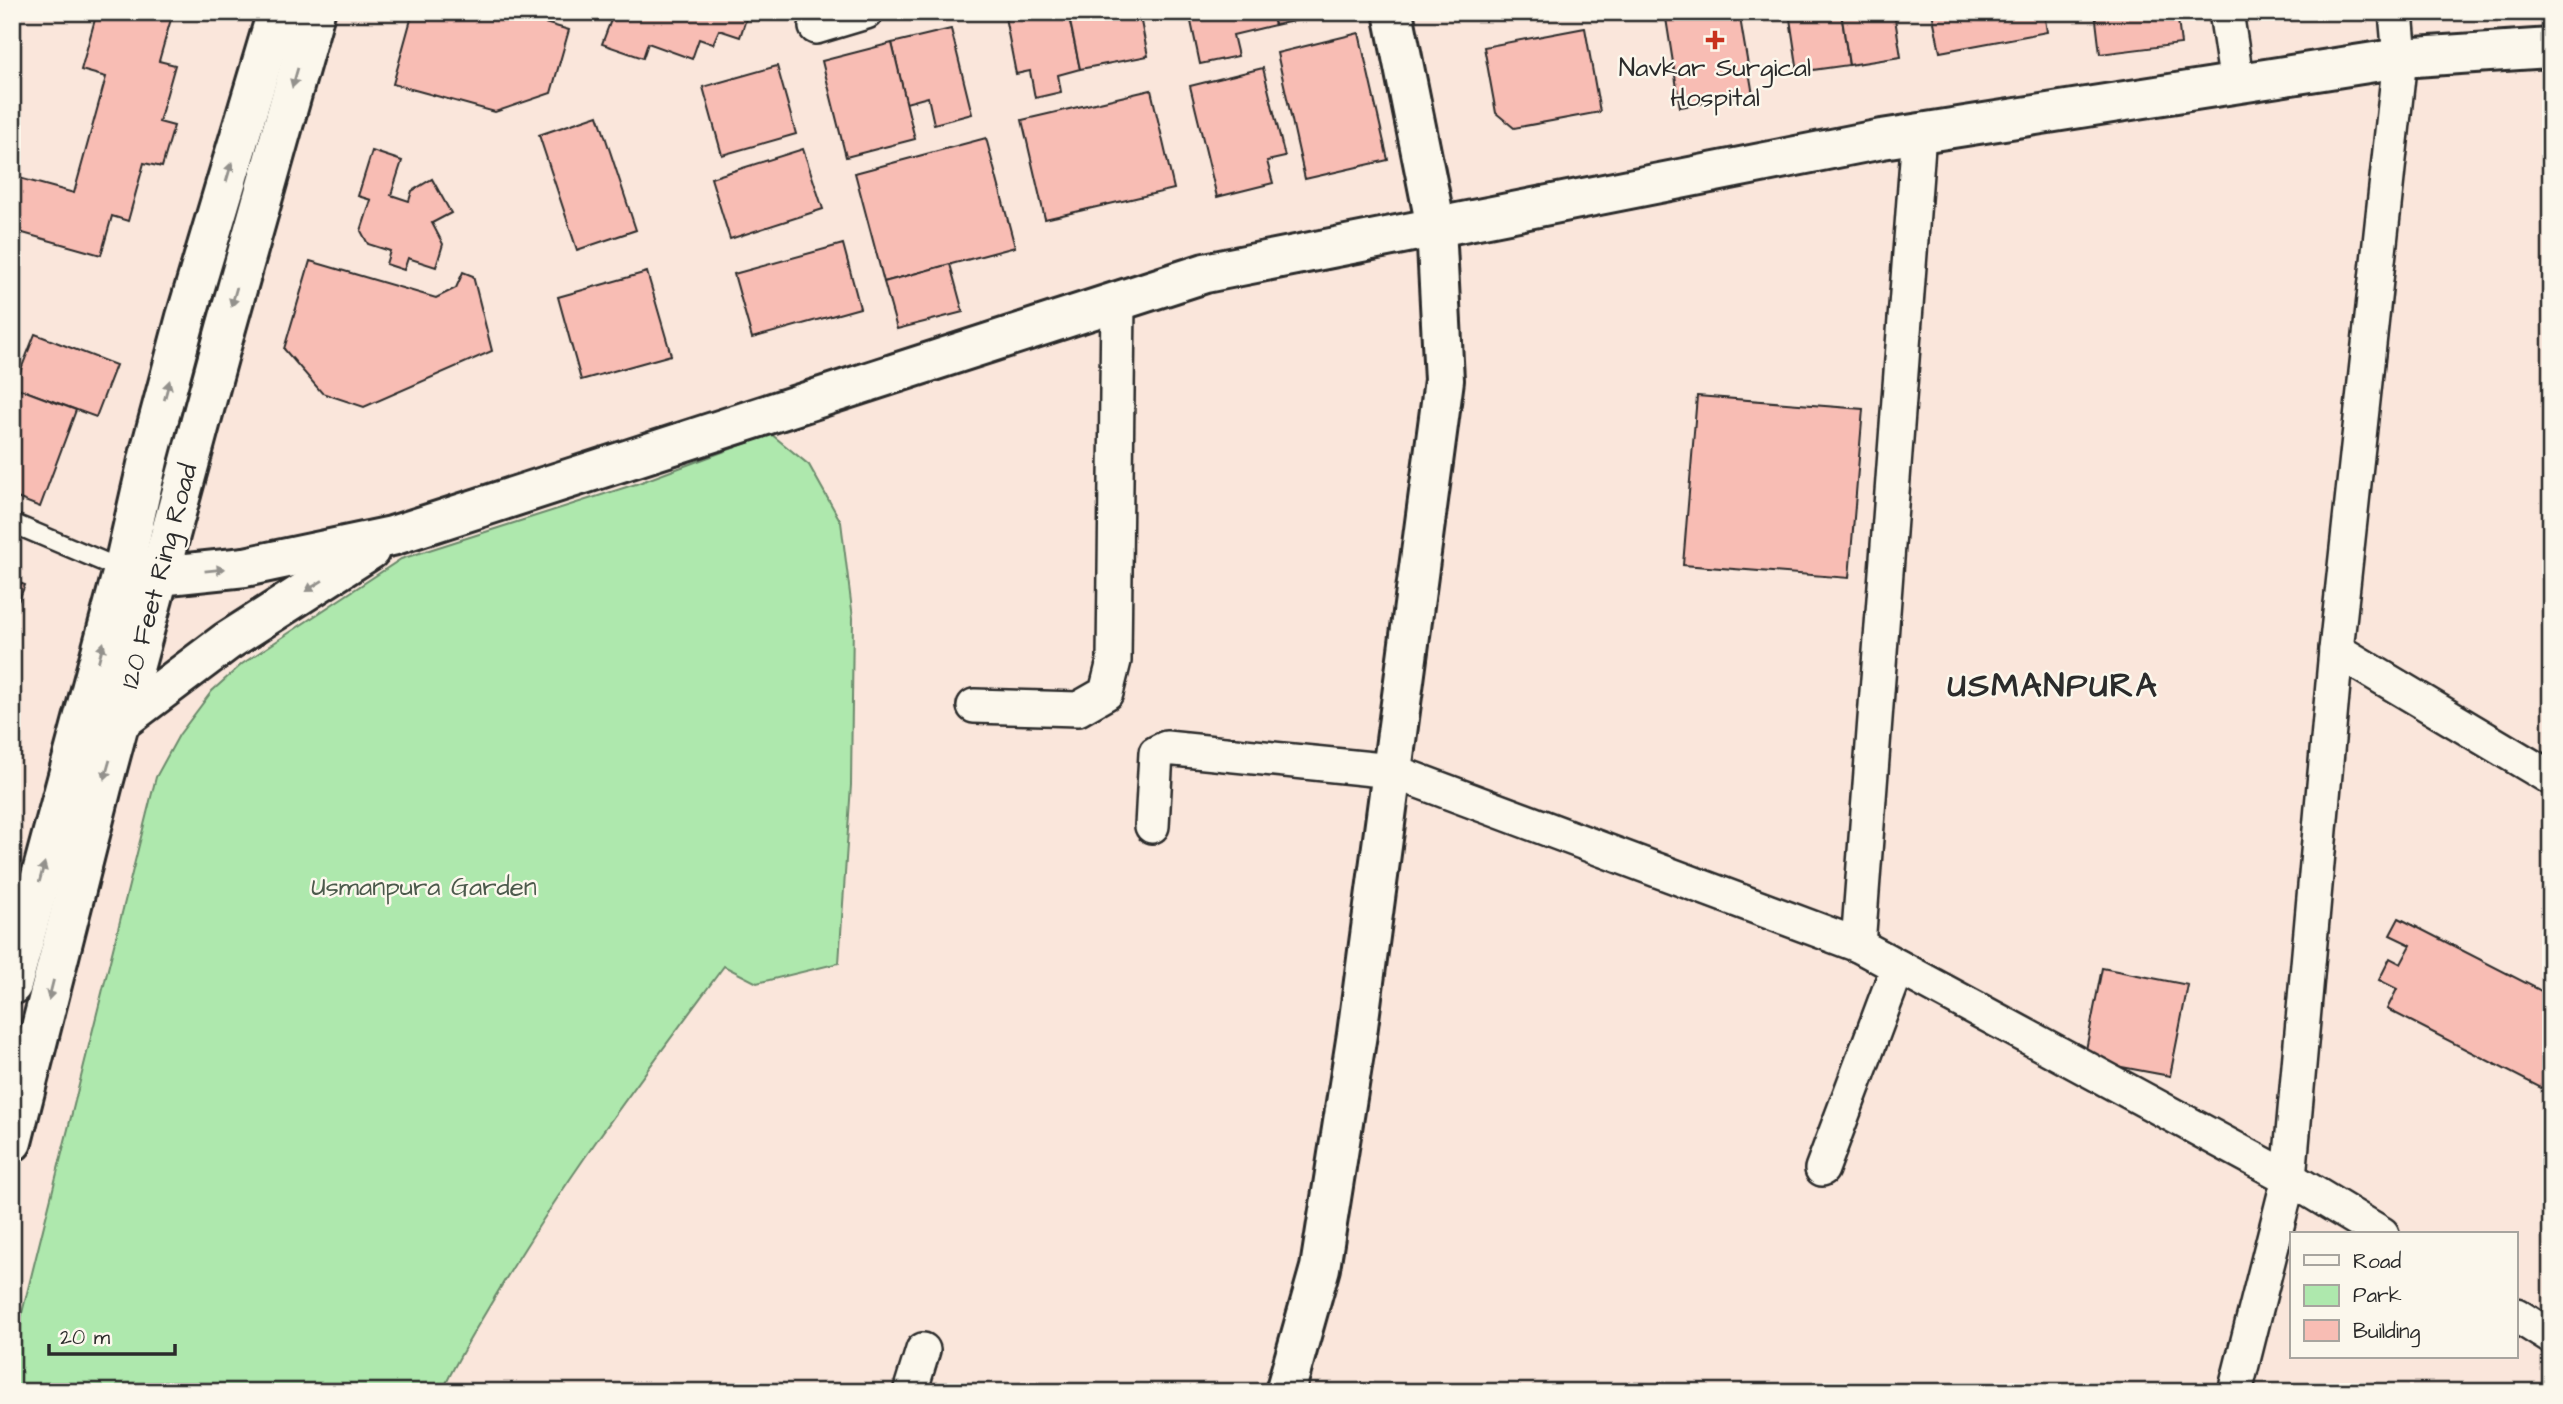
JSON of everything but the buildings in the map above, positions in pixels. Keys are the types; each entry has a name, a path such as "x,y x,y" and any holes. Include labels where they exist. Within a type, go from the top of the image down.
{"street":[{"name":"120 Feet Ring Road","path":"12,1142 121,721 141,573 149,456 186,317 277,12"},
{"name":"120 Feet Ring Road","path":"14,975 83,716 141,573 226,328 315,12"},
{"path":"816,27 866,12"},
{"path":"1284,1392 1320,1268 1357,1034 1444,380 1436,227 1393,12"},
{"path":"2226,12 2237,84"},
{"path":"2235,1392 2289,1178 2336,650 2400,58 2396,12"},
{"path":"141,573 245,567 392,536 1205,273 1919,133 2400,58 2551,48"},
{"path":"1858,945 1919,133"},
{"path":"974,706 1078,709 1106,693 1114,661 1118,301"},
{"path":"83,716 121,721 226,642 392,536"},
{"path":"2336,650 2551,778"},
{"path":"1152,826 1156,753 1166,748 1392,771 1858,945 2289,1178 2379,1232"},
{"path":"1822,1169 1898,967"},
{"path":"2518,1316 2551,1337"},
{"path":"910,1392 923,1350"}],"lane":[{"path":"12,523 141,573"}],"green space":[{"name":"Usmanpura Garden","path":"771,434 809,465 841,522 853,618 851,785 839,963 757,983 724,966 607,1125 552,1206 476,1328 442,1392 12,1392 12,1353 156,777 179,735 212,691 242,664 401,559 636,484"}],"place":[{"name":"Navkar Surgical Hospital","path":"1715,40"}],"district":[{"name":"USMANPURA","path":"2053,686"}]}
